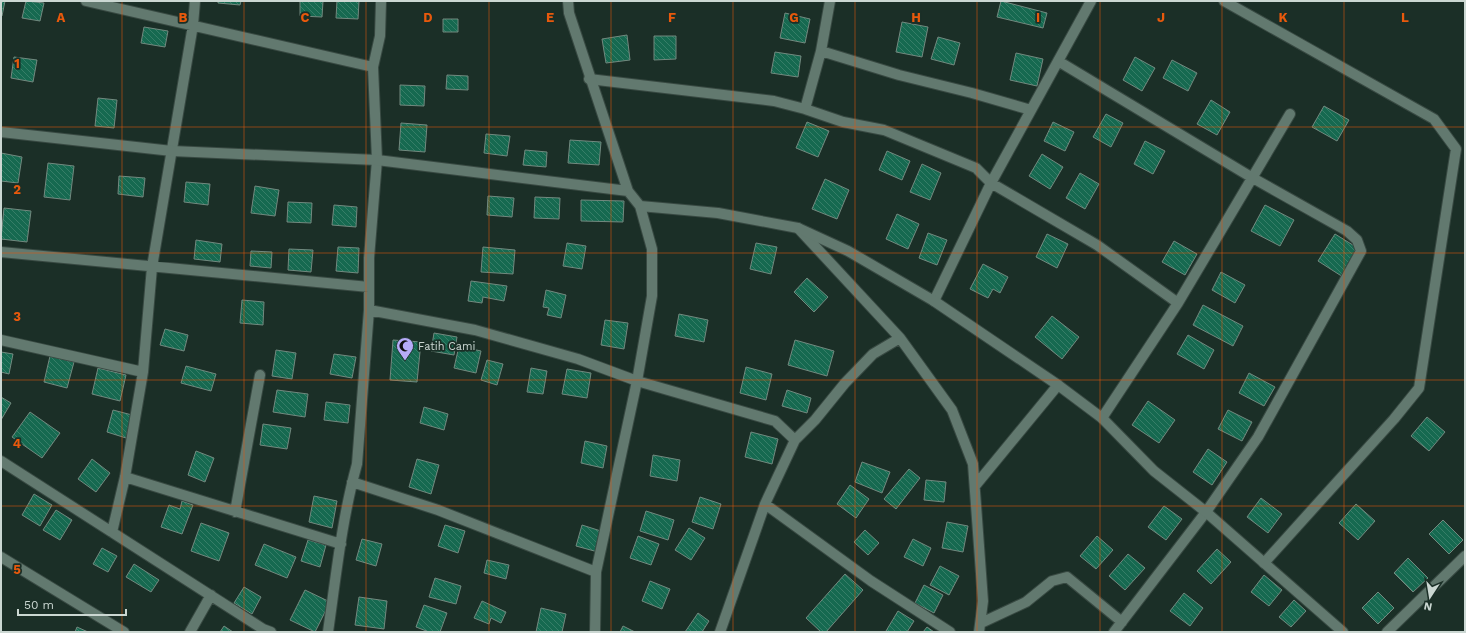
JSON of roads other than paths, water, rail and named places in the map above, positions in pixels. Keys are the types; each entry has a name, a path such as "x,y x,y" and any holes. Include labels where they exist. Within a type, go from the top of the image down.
{"street":[{"path":"86,1 373,67"},
{"path":"112,532 125,477 143,372 152,267 193,25 194,1"},
{"path":"328,632 341,544 352,482 357,464 369,310 369,287 377,160 373,67 380,36 381,1"},
{"path":"568,1 568,13 589,79 628,191 640,206 652,249 652,296 637,381 596,572 596,632"},
{"path":"805,109 821,51 830,1"},
{"path":"934,301 991,184 1090,1"},
{"path":"1224,1 1434,119 1456,149 1419,388 1394,419 1264,563"},
{"path":"821,51 899,75 972,93 1031,110"},
{"path":"1058,61 1251,177 1347,231 1357,240 1362,251 1258,437 1206,512 1114,632"},
{"path":"589,79 774,101 805,109 843,122 891,133 976,168 991,184 1097,245 1178,303"},
{"path":"1102,418 1178,303 1251,177 1290,114"},
{"path":"1,132 172,152 377,160 628,191"},
{"path":"640,206 718,213 798,228 848,251 934,301 1058,385 1102,418 1154,471 1206,512 1343,632"},
{"path":"798,228 900,338 952,410 972,464 975,486 983,600 980,628"},
{"path":"1,252 369,287"},
{"path":"369,310 475,330 578,359 637,381 775,421 796,440"},
{"path":"720,632 765,504 796,440 815,420 845,383 873,354 900,338"},
{"path":"1,340 143,372"},
{"path":"235,512 260,375"},
{"path":"975,486 1058,385"},
{"path":"1,461 263,629 271,632"},
{"path":"125,477 341,544"},
{"path":"352,482 438,510 596,572"},
{"path":"765,504 871,581 950,632"},
{"path":"1386,632 1465,556"},
{"path":"1,557 124,632"},
{"path":"980,628 1026,602 1052,581 1067,577 1122,622"},
{"path":"190,632 211,595"}],"place":[{"name":"Fatih Cami","path":"405,361"}]}
